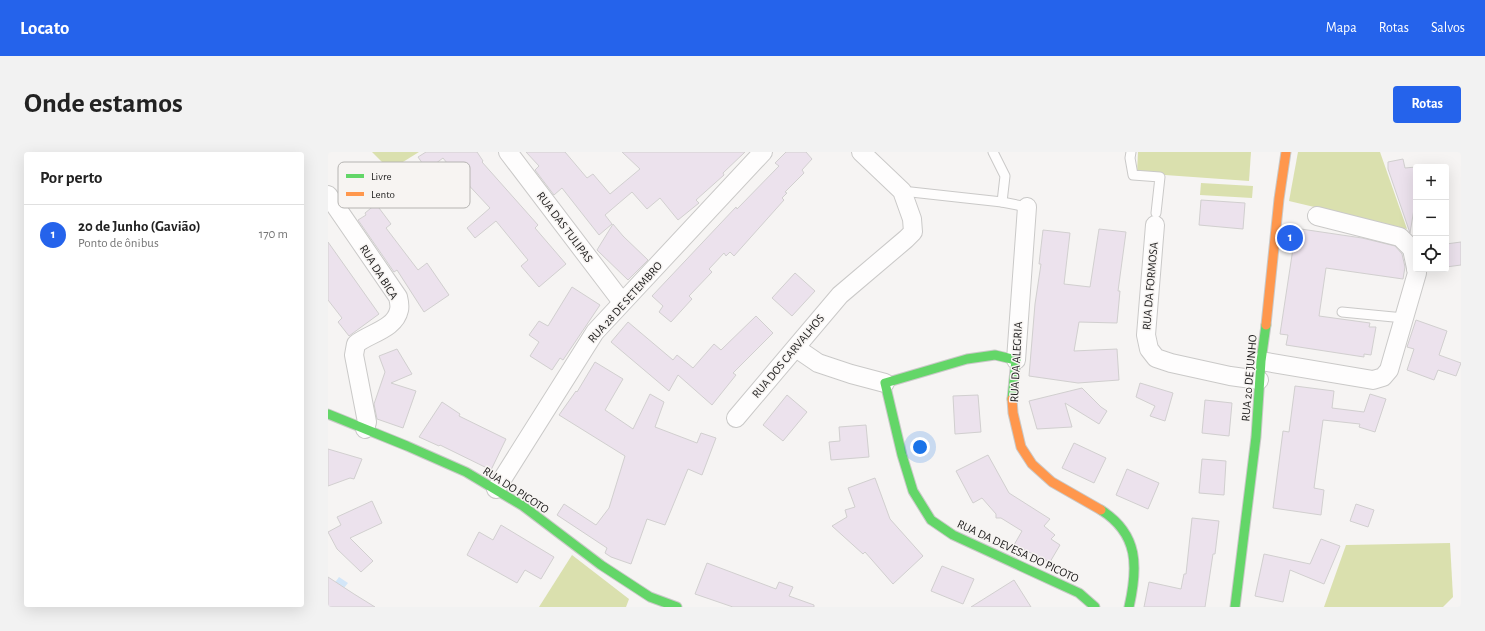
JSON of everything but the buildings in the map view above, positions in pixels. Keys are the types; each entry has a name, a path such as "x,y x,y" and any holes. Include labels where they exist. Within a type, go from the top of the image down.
{"street":[{"name":"RUA DAS TULIPAS","path":"508,152 622,302"},
{"name":"RUA 28 DE SETEMBRO","path":"496,489 595,332 763,152"},
{"path":"861,152 902,191"},
{"name":"RUA 20 DE JUNHO","path":"1235,607 1256,438 1259,380 1266,336 1279,199 1286,152"},
{"name":"RUA DOS CARVALHOS","path":"736,418 840,295 913,232 912,219 902,191"},
{"name":"RUA DA BICA","path":"328,195 398,297 400,309 395,320 386,328 364,338 356,344 354,356 367,422 365,429"},
{"name":"RUA DA ALEGRIA","path":"1027,208 1012,399 1016,426 1023,452 1037,471 1049,480 1107,515 1118,523 1125,533 1132,550 1135,564 1134,588 1129,607"},
{"path":"1317,216 1400,237 1412,249 1413,254"},
{"name":"RUA DA FORMOSA","path":"1156,219 1146,335 1149,349 1156,358 1171,363 1230,376 1259,380"},
{"path":"1261,361 1378,380 1386,375 1389,370 1417,272"},
{"path":"796,348 818,362 851,374 885,383 967,359 995,355 1016,360"},
{"name":"RUA DA DEVESA DO PICOTO","path":"885,383 902,455 913,491 931,520 953,535 1079,593 1095,607"},
{"name":"RUA DO PICOTO","path":"328,414 429,455 466,472 523,506 601,565 650,597 678,607"},
{"path":"646,607 650,597"}],"lane":[{"path":"993,152 1005,176 1002,202"},
{"path":"1131,152 1130,158 1133,175 1160,177 1156,219"},
{"path":"902,191 1002,202 1027,208"},
{"path":"1342,312 1404,318"}],"green space":[{"path":"372,152 419,152 403,162 382,162"},
{"path":"1138,152 1251,152 1249,181 1137,173"},
{"path":"1298,152 1380,152 1407,229 1289,201"},
{"path":"1201,183 1253,186 1252,198 1200,195"},
{"path":"1450,543 1453,597 1443,607 1324,607 1346,545"},
{"path":"572,555 629,599 626,607 539,607"}],"water":[{"path":"339,577 348,583 335,599 328,592"}],"traffic: fast":[{"path":"1235,607 1256,437 1261,361 1266,325"},
{"path":"1012,399 1016,360 995,355 967,359 885,383 902,455 913,491 931,520 953,535 1079,593 1095,607"},
{"path":"328,414 466,472 523,506 601,565 650,597 677,607"},
{"path":"1101,510 1113,519 1123,530 1133,552 1134,578 1129,607"}],"traffic: slow":[{"path":"1266,325 1279,199 1286,152"},
{"path":"1012,399 1013,413 1021,447 1032,464 1052,482 1101,510"}],"place":[{"name":"20 de Junho (Gavião)","path":"1290,238"}]}
